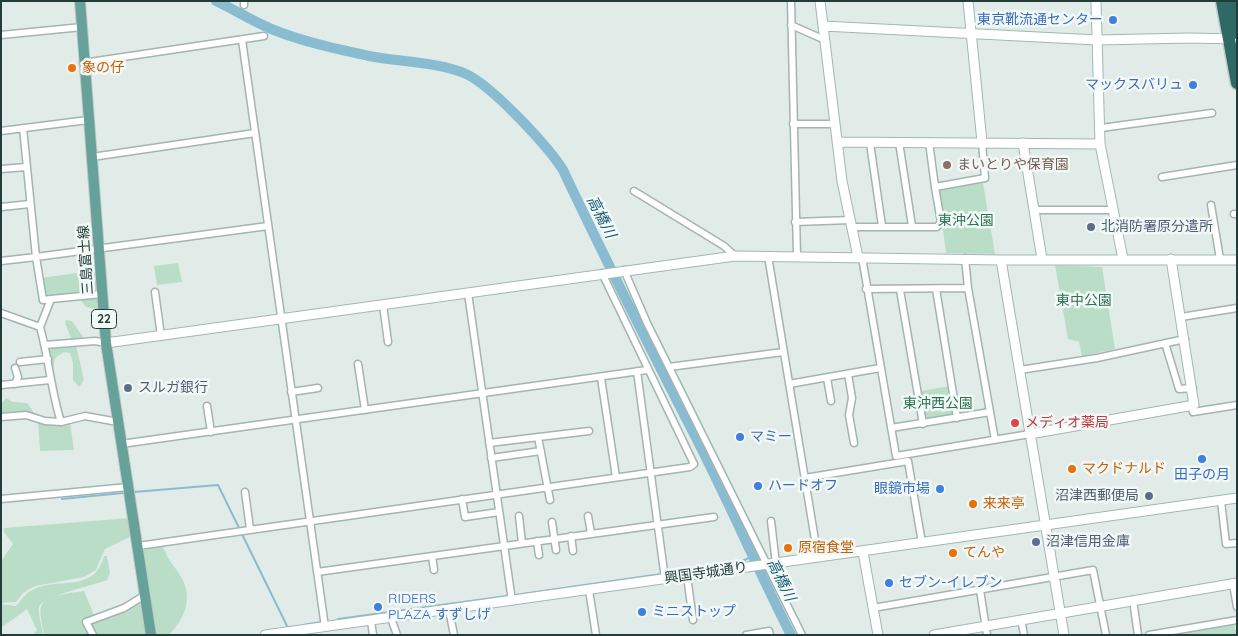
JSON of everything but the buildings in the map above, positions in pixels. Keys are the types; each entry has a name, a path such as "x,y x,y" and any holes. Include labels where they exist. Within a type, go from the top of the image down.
{"highway":[{"path":"1222,1 1234,37"},
{"path":"1231,1 1237,83"}],"main road":[{"name":"三島富士線","path":"80,1 83,63 106,343 151,635"}],"street":[{"path":"791,1 797,256"},
{"path":"820,1 842,182 860,257 896,456 1191,406 1195,401 1171,259"},
{"path":"935,187 985,178 968,1"},
{"path":"1096,1 1100,144 1122,259"},
{"path":"791,26 825,40"},
{"path":"823,26 1097,40 1234,37"},
{"path":"1,36 82,27"},
{"path":"83,63 264,36"},
{"path":"242,40 325,627"},
{"path":"1101,128 1212,113"},
{"path":"1,131 88,120"},
{"path":"793,124 835,124"},
{"path":"23,128 36,257 43,300 102,294"},
{"path":"92,157 255,133"},
{"path":"837,142 1100,144"},
{"path":"899,142 912,226"},
{"path":"795,222 937,227 941,222 929,142"},
{"path":"870,143 882,226"},
{"path":"1023,143 1042,259"},
{"path":"1162,178 1237,165"},
{"path":"1,169 26,167"},
{"path":"634,191 724,246 735,256"},
{"path":"1,207 30,204"},
{"path":"1211,205 1220,260"},
{"path":"1035,210 1114,210"},
{"path":"1,260 99,250 268,226"},
{"path":"46,345 95,341 106,343 161,336 602,273 735,256 1001,260 1237,260"},
{"path":"768,256 818,558"},
{"path":"965,258 968,288 995,440"},
{"path":"1001,260 1064,635"},
{"path":"622,271 802,635"},
{"path":"138,546 652,472 694,464 602,273"},
{"path":"866,289 968,288"},
{"path":"936,289 957,418"},
{"path":"900,290 923,424"},
{"path":"155,292 161,336"},
{"path":"468,292 512,602"},
{"path":"51,299 40,327 46,345 50,380 62,422"},
{"path":"383,305 388,342"},
{"path":"1181,318 1237,308"},
{"path":"1,313 40,327"},
{"path":"1020,370 1097,358 1185,339"},
{"path":"1165,343 1179,389 1193,388"},
{"path":"670,367 783,352"},
{"path":"20,362 48,359"},
{"path":"358,364 365,410"},
{"path":"14,368 18,378 15,384"},
{"path":"789,384 880,368"},
{"path":"121,444 648,370"},
{"path":"637,372 665,575"},
{"path":"848,374 852,398 850,415 854,443"},
{"path":"601,378 616,477"},
{"path":"827,378 831,401"},
{"path":"1,385 50,380"},
{"path":"292,392 318,388"},
{"path":"1191,406 1193,412 1237,405"},
{"path":"207,406 211,432"},
{"path":"891,428 990,412"},
{"path":"1,418 26,414 45,421 62,422 85,416 118,422"},
{"path":"489,444 589,431"},
{"path":"538,437 550,500"},
{"path":"491,458 541,451"},
{"path":"805,478 908,461 922,543"},
{"path":"1,499 128,487"},
{"path":"244,530 245,492"},
{"name":"興国寺城通り","path":"265,635 307,632 325,627 512,602 590,590 665,575 687,576 749,568 1237,498"},
{"path":"462,499 465,517 499,512"},
{"path":"1221,500 1226,544 1237,542"},
{"path":"518,516 522,543"},
{"path":"588,516 591,533"},
{"path":"317,572 714,517"},
{"path":"769,565 771,521"},
{"path":"552,522 556,550"},
{"path":"571,536 573,551"},
{"path":"537,541 539,554"},
{"path":"863,552 878,635"},
{"path":"432,556 434,570"},
{"path":"873,608 1093,570 1106,635"},
{"path":"687,576 693,620"},
{"path":"934,635 986,624 1235,584 1237,607"},
{"path":"590,590 596,635"},
{"path":"980,590 988,635"},
{"path":"93,635 86,622 124,608 145,595"},
{"path":"1133,600 1138,635"},
{"path":"449,610 454,635"},
{"path":"391,618 397,635"},
{"path":"1021,619 1024,635"},
{"path":"1148,635 1237,620"},
{"path":"371,621 373,635"},
{"path":"746,635 769,632 770,635"}],"green space":[{"name":"東沖公園","path":"983,183 995,254 946,253 938,190"},
{"path":"178,263 182,282 157,285 154,266"},
{"name":"東中公園","path":"1055,265 1102,267 1115,349 1082,356 1079,342 1068,339"},
{"path":"98,270 99,292 48,298 44,294 41,278"},
{"path":"100,296 100,327 96,309 86,307 79,298"},
{"path":"66,320 72,321 83,337 76,345 84,380 79,387 73,380 73,363 70,353 64,352 55,358 53,370 50,370 46,350 60,346 71,338 65,323"},
{"name":"東沖西公園","path":"950,386 955,415 929,421 925,419 921,391"},
{"path":"6,398 13,402 27,403 35,414 6,412 1,414 1,404"},
{"path":"38,420 55,424 70,423 74,450 40,451"},
{"path":"130,518 132,536 105,549 96,570 84,577 35,586 23,593 16,602 1,603 1,561 13,544 4,532 4,528"},
{"path":"163,546 184,583 187,599 186,607 179,622 169,635 155,635 142,552 147,547"},
{"path":"104,556 107,556 110,573 107,580 59,595 42,603 39,607 43,635 33,635 37,630 27,609 1,628 1,604 16,606 27,594 36,588 85,579 93,575"},
{"path":"84,591 96,620 140,600 143,602 148,635 44,635 40,613 44,603 53,597"},
{"path":"1234,625 1237,635 1171,635"}],"waterway":[{"name":"高橋川","path":"216,1 267,27 309,42 369,56 444,67 466,74 490,90 545,146 563,170 627,302 707,459 791,635"},
{"path":"134,492 218,485 288,628"},
{"path":"62,499 123,493"},
{"path":"515,595 740,562 751,557"},
{"path":"338,619 507,596"},
{"path":"303,625 321,622"}],"place":[{"name":"東京靴流通センター","path":"1113,20"},
{"name":"象の仔","path":"72,68"},
{"name":"マックスバリュ","path":"1193,85"},
{"name":"まいとりや保育園","path":"947,165"},
{"name":"北消防署原分遣所","path":"1091,227"},
{"name":"スルガ銀行","path":"128,388"},
{"name":"メディオ薬局","path":"1015,423"},
{"name":"マミー","path":"740,437"},
{"name":"田子の月","path":"1202,459"},
{"name":"マクドナルド","path":"1072,469"},
{"name":"ハードオフ","path":"758,486"},
{"name":"眼鏡市場","path":"940,489"},
{"name":"沼津西郵便局","path":"1149,496"},
{"name":"来来亭","path":"973,504"},
{"name":"沼津信用金庫","path":"1036,542"},
{"name":"原宿食堂","path":"788,548"},
{"name":"てんや","path":"953,553"},
{"name":"セブン-イレブン","path":"889,583"},
{"name":"RIDERS PLAZA すずしげ","path":"378,607"},
{"name":"ミニストップ","path":"642,612"}]}
